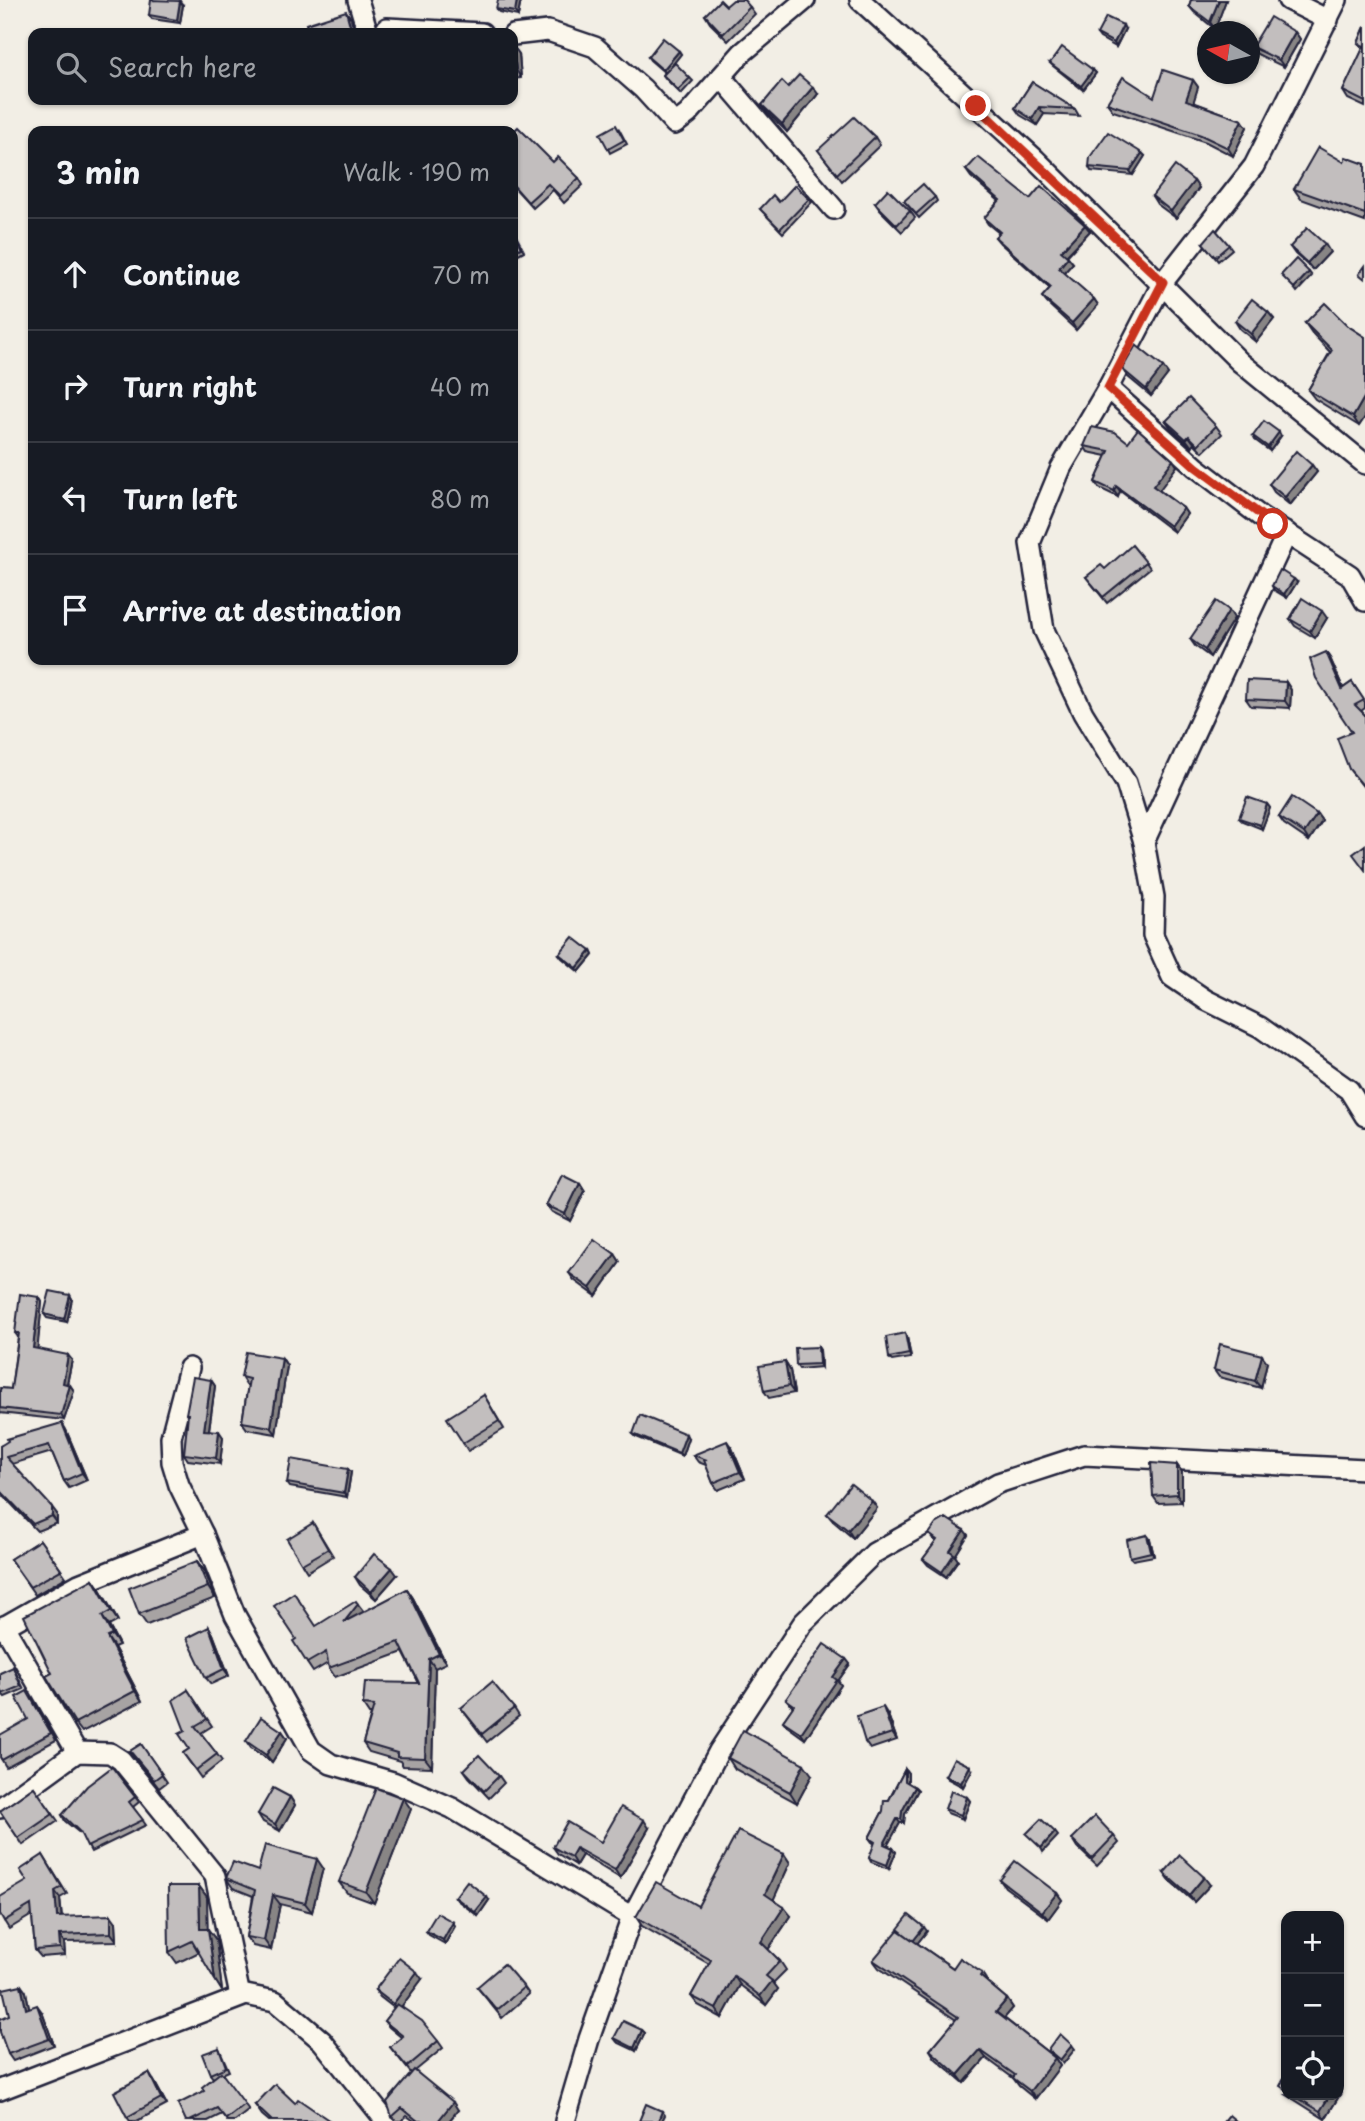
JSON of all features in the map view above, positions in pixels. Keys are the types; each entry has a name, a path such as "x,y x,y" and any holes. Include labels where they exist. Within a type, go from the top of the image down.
{"street":[{"path":"358,0 366,28"},
{"path":"518,34 548,31 594,47 643,89 675,124 688,114 742,53 805,0"},
{"path":"860,0 1035,159 1163,282 1240,362 1365,464"},
{"path":"1288,0 1328,20"},
{"path":"1337,0 1254,166 1163,282 1108,388 1061,468 1030,543 1044,630 1083,713 1126,783 1144,842 1154,897 1153,935 1172,977 1206,1000 1259,1027 1349,1090 1365,1116"},
{"path":"387,28 424,28"},
{"path":"721,77 834,209"},
{"path":"1108,388 1196,467 1350,575 1365,601"},
{"path":"1144,842 1287,533"},
{"path":"189,1368 171,1437 172,1462 179,1485 203,1534 235,1615 311,1750 331,1764 406,1787 452,1808 632,1917"},
{"path":"565,2121 589,2039 632,1917 719,1751 803,1623 874,1553 998,1483 1084,1455 1365,1469"},
{"path":"76,1752 2,1628 79,1584 203,1534"},
{"path":"0,1808 76,1752 110,1752 121,1760 215,1876 240,1996"},
{"path":"0,2090 240,1996 275,2001 322,2041 386,2121"}],"building":[{"path":"151,0 180,1 177,20 149,15"},
{"path":"498,0 517,0 515,12 496,9"},
{"path":"720,0 726,6 733,0 744,0 750,7 723,34 705,15"},
{"path":"1191,0 1219,0 1210,21 1189,6"},
{"path":"346,11 351,28 307,28 306,24"},
{"path":"1106,17 1123,25 1114,43 1097,34"},
{"path":"1270,17 1295,32 1279,60 1260,51 1260,34"},
{"path":"1365,27 1365,102 1343,91 1364,46 1358,43"},
{"path":"663,38 679,51 663,70 648,57"},
{"path":"1062,47 1093,70 1081,86 1050,63"},
{"path":"675,63 690,78 678,90 663,75"},
{"path":"1163,70 1193,80 1186,100 1242,120 1228,148 1201,135 1107,103 1123,77 1154,97"},
{"path":"799,75 813,87 782,124 762,105 782,81 788,87"},
{"path":"1032,82 1075,109 1039,107 1032,119 1015,108"},
{"path":"854,117 875,137 837,174 818,150"},
{"path":"616,125 624,140 608,149 600,134"},
{"path":"518,127 553,162 558,157 579,178 560,196 548,184 528,202 518,191"},
{"path":"1108,132 1142,153 1130,171 1089,167 1090,157"},
{"path":"1318,147 1344,162 1346,157 1365,164 1365,214 1294,189"},
{"path":"978,157 1030,199 1041,186 1085,225 1061,251 1068,257 1059,268 1094,299 1072,323 1042,297 1051,287 995,237 1000,232 984,218 1000,200 966,170"},
{"path":"1175,166 1194,181 1171,211 1152,196"},
{"path":"923,184 935,197 916,214 904,201"},
{"path":"795,185 809,199 780,229 760,209 773,195 779,202"},
{"path":"888,189 910,211 897,225 875,203"},
{"path":"1307,228 1325,244 1307,263 1290,247"},
{"path":"1215,229 1229,245 1215,257 1203,243"},
{"path":"1296,259 1309,272 1294,288 1281,275"},
{"path":"1365,266 1365,279 1359,274"},
{"path":"1252,299 1268,312 1251,334 1235,321"},
{"path":"1325,303 1348,326 1365,337 1365,396 1353,417 1308,390 1332,350 1305,323"},
{"path":"1136,345 1163,367 1146,389 1122,369"},
{"path":"1189,398 1216,426 1198,445 1189,436 1186,439 1166,421"},
{"path":"1264,421 1279,432 1268,447 1253,436"},
{"path":"1092,427 1115,432 1128,442 1138,429 1173,460 1153,486 1183,508 1170,526 1116,486 1114,491 1095,482 1109,451 1084,446"},
{"path":"1296,451 1312,465 1285,497 1269,484"},
{"path":"1132,545 1146,562 1103,597 1086,577 1101,565 1105,569"},
{"path":"1280,570 1294,579 1284,594 1272,586"},
{"path":"1302,598 1322,611 1310,631 1290,619"},
{"path":"1216,601 1229,610 1205,650 1190,639"},
{"path":"1326,652 1342,689 1352,682 1364,700 1355,705 1365,715 1365,788 1349,769 1337,738 1352,732 1316,678 1310,659"},
{"path":"1247,680 1286,682 1285,701 1246,699"},
{"path":"1247,797 1267,804 1260,825 1239,818"},
{"path":"1292,797 1317,814 1304,833 1279,817"},
{"path":"1365,845 1365,870 1353,854"},
{"path":"573,937 591,951 577,968 559,954"},
{"path":"562,1174 580,1183 565,1214 546,1205"},
{"path":"594,1239 615,1254 590,1288 569,1273"},
{"path":"50,1291 70,1295 64,1319 44,1314"},
{"path":"20,1294 39,1297 33,1348 68,1355 63,1383 70,1385 61,1415 0,1408 0,1388 11,1389 19,1333 15,1333"},
{"path":"905,1333 909,1354 889,1358 886,1337"},
{"path":"1220,1344 1262,1355 1255,1381 1214,1370"},
{"path":"818,1347 819,1364 796,1365 795,1348"},
{"path":"246,1352 282,1358 271,1427 242,1422 249,1379 241,1377"},
{"path":"785,1362 789,1386 764,1391 759,1366"},
{"path":"193,1377 211,1380 204,1430 219,1431 216,1458 184,1454 186,1414"},
{"path":"484,1395 499,1421 463,1443 447,1418"},
{"path":"640,1415 686,1434 679,1453 633,1434"},
{"path":"62,1423 82,1473 64,1481 49,1445 6,1457 52,1507 52,1516 33,1524 0,1490 0,1446 8,1441 7,1439"},
{"path":"727,1441 740,1472 713,1483 704,1460 707,1460 693,1455"},
{"path":"291,1459 348,1469 344,1493 287,1483"},
{"path":"1151,1463 1177,1465 1177,1494 1153,1496"},
{"path":"851,1484 872,1501 848,1530 827,1514"},
{"path":"946,1518 964,1530 950,1551 954,1554 942,1572 923,1559 937,1540 929,1534 936,1524"},
{"path":"313,1523 328,1549 302,1564 287,1539"},
{"path":"1147,1535 1151,1552 1130,1557 1127,1540"},
{"path":"40,1540 61,1570 30,1587 10,1559"},
{"path":"374,1554 392,1568 371,1592 355,1577"},
{"path":"197,1561 208,1587 139,1614 129,1588"},
{"path":"93,1579 111,1611 102,1616 112,1635 107,1637 135,1691 75,1723 46,1676 52,1673 24,1616"},
{"path":"407,1589 439,1654 429,1659 425,1758 397,1757 397,1753 363,1743 374,1706 363,1705 365,1682 419,1683 399,1642 329,1668 326,1652 307,1663 293,1641 296,1639 274,1606 294,1593 316,1626 356,1601 358,1604 344,1622"},
{"path":"209,1627 224,1669 206,1678 187,1638"},
{"path":"824,1644 846,1659 833,1677 837,1680 801,1733 783,1721 794,1705 786,1699"},
{"path":"13,1667 21,1686 2,1694 0,1673"},
{"path":"492,1682 514,1708 482,1734 461,1708"},
{"path":"188,1690 207,1719 195,1726 217,1754 196,1770 183,1753 189,1749 179,1734 185,1731 173,1700"},
{"path":"27,1691 51,1733 2,1760 0,1735 28,1719 16,1697"},
{"path":"883,1707 892,1733 865,1742 857,1716"},
{"path":"261,1717 282,1731 266,1755 246,1741"},
{"path":"743,1730 804,1764 790,1792 728,1758"},
{"path":"141,1744 162,1774 154,1780 130,1751"},
{"path":"479,1755 499,1776 484,1791 464,1770"},
{"path":"954,1758 970,1766 961,1783 945,1776"},
{"path":"112,1767 135,1797 129,1802 143,1820 87,1847 80,1832 62,1815 87,1786"},
{"path":"905,1769 905,1781 915,1787 902,1811 901,1819 897,1819 884,1844 893,1848 887,1865 869,1858 875,1842 869,1838 883,1811 884,1800 889,1800"},
{"path":"34,1787 53,1814 18,1838 0,1811"},
{"path":"273,1788 290,1797 275,1824 258,1814"},
{"path":"376,1788 403,1798 366,1892 339,1882"},
{"path":"951,1791 967,1797 961,1815 945,1809"},
{"path":"621,1807 644,1820 615,1870 576,1848 571,1857 553,1847 567,1822 601,1842"},
{"path":"1095,1816 1114,1836 1092,1859 1072,1839"},
{"path":"1041,1819 1055,1832 1041,1848 1026,1834"},
{"path":"738,1831 784,1854 765,1894 784,1907 761,1942 780,1961 766,1976 772,1981 760,1996 734,1976 716,2009 691,1996 711,1960 636,1917 656,1882 698,1906"},
{"path":"265,1845 317,1859 305,1903 273,1895 264,1940 246,1937 255,1890 226,1878 233,1862 258,1871"},
{"path":"43,1855 62,1887 55,1891 57,1917 111,1915 111,1933 59,1935 60,1948 35,1950 31,1905 4,1921 0,1914 0,1897 27,1881 20,1870"},
{"path":"1180,1855 1204,1877 1189,1895 1164,1873"},
{"path":"1015,1861 1057,1893 1042,1912 1000,1880"},
{"path":"467,1881 487,1897 475,1912 455,1897"},
{"path":"168,1886 199,1886 200,1929 208,1929 215,1980 192,1941 169,1952"},
{"path":"437,1913 453,1922 443,1940 426,1931"},
{"path":"909,1915 924,1927 913,1941 898,1929"},
{"path":"898,1930 953,1968 960,1958 982,1973 980,1976 1007,1999 996,2012 1055,2058 1030,2091 1013,2078 1015,2075 980,2050 958,2075 930,2050 958,2017 873,1960"},
{"path":"399,1958 417,1972 393,2004 375,1990"},
{"path":"504,1964 524,1987 497,2010 477,1987"},
{"path":"21,1985 26,2009 37,2005 49,2039 8,2054 0,2032 0,2019 9,2015 3,1989"},
{"path":"397,2004 422,2021 438,2041 407,2067 390,2047 403,2036 384,2021"},
{"path":"623,2021 642,2030 634,2048 614,2038"},
{"path":"1060,2034 1072,2045 1060,2060 1048,2050"},
{"path":"219,2048 226,2067 210,2074 202,2054"},
{"path":"414,2070 453,2102 438,2121 418,2121 402,2108 392,2117 387,2102"},
{"path":"221,2072 245,2104 226,2119 217,2108 186,2121 178,2104 204,2091 202,2087"},
{"path":"149,2073 161,2098 127,2117 114,2092"},
{"path":"275,2084 295,2103 298,2099 330,2121 272,2121 255,2105"},
{"path":"1301,2100 1327,2100 1320,2111"},
{"path":"646,2104 662,2111 658,2121 639,2121"},
{"path":"1229,2115 1236,2121 1224,2121"}],"route":[{"path":"976,106 1163,282 1108,388 1196,467 1273,524"}]}
